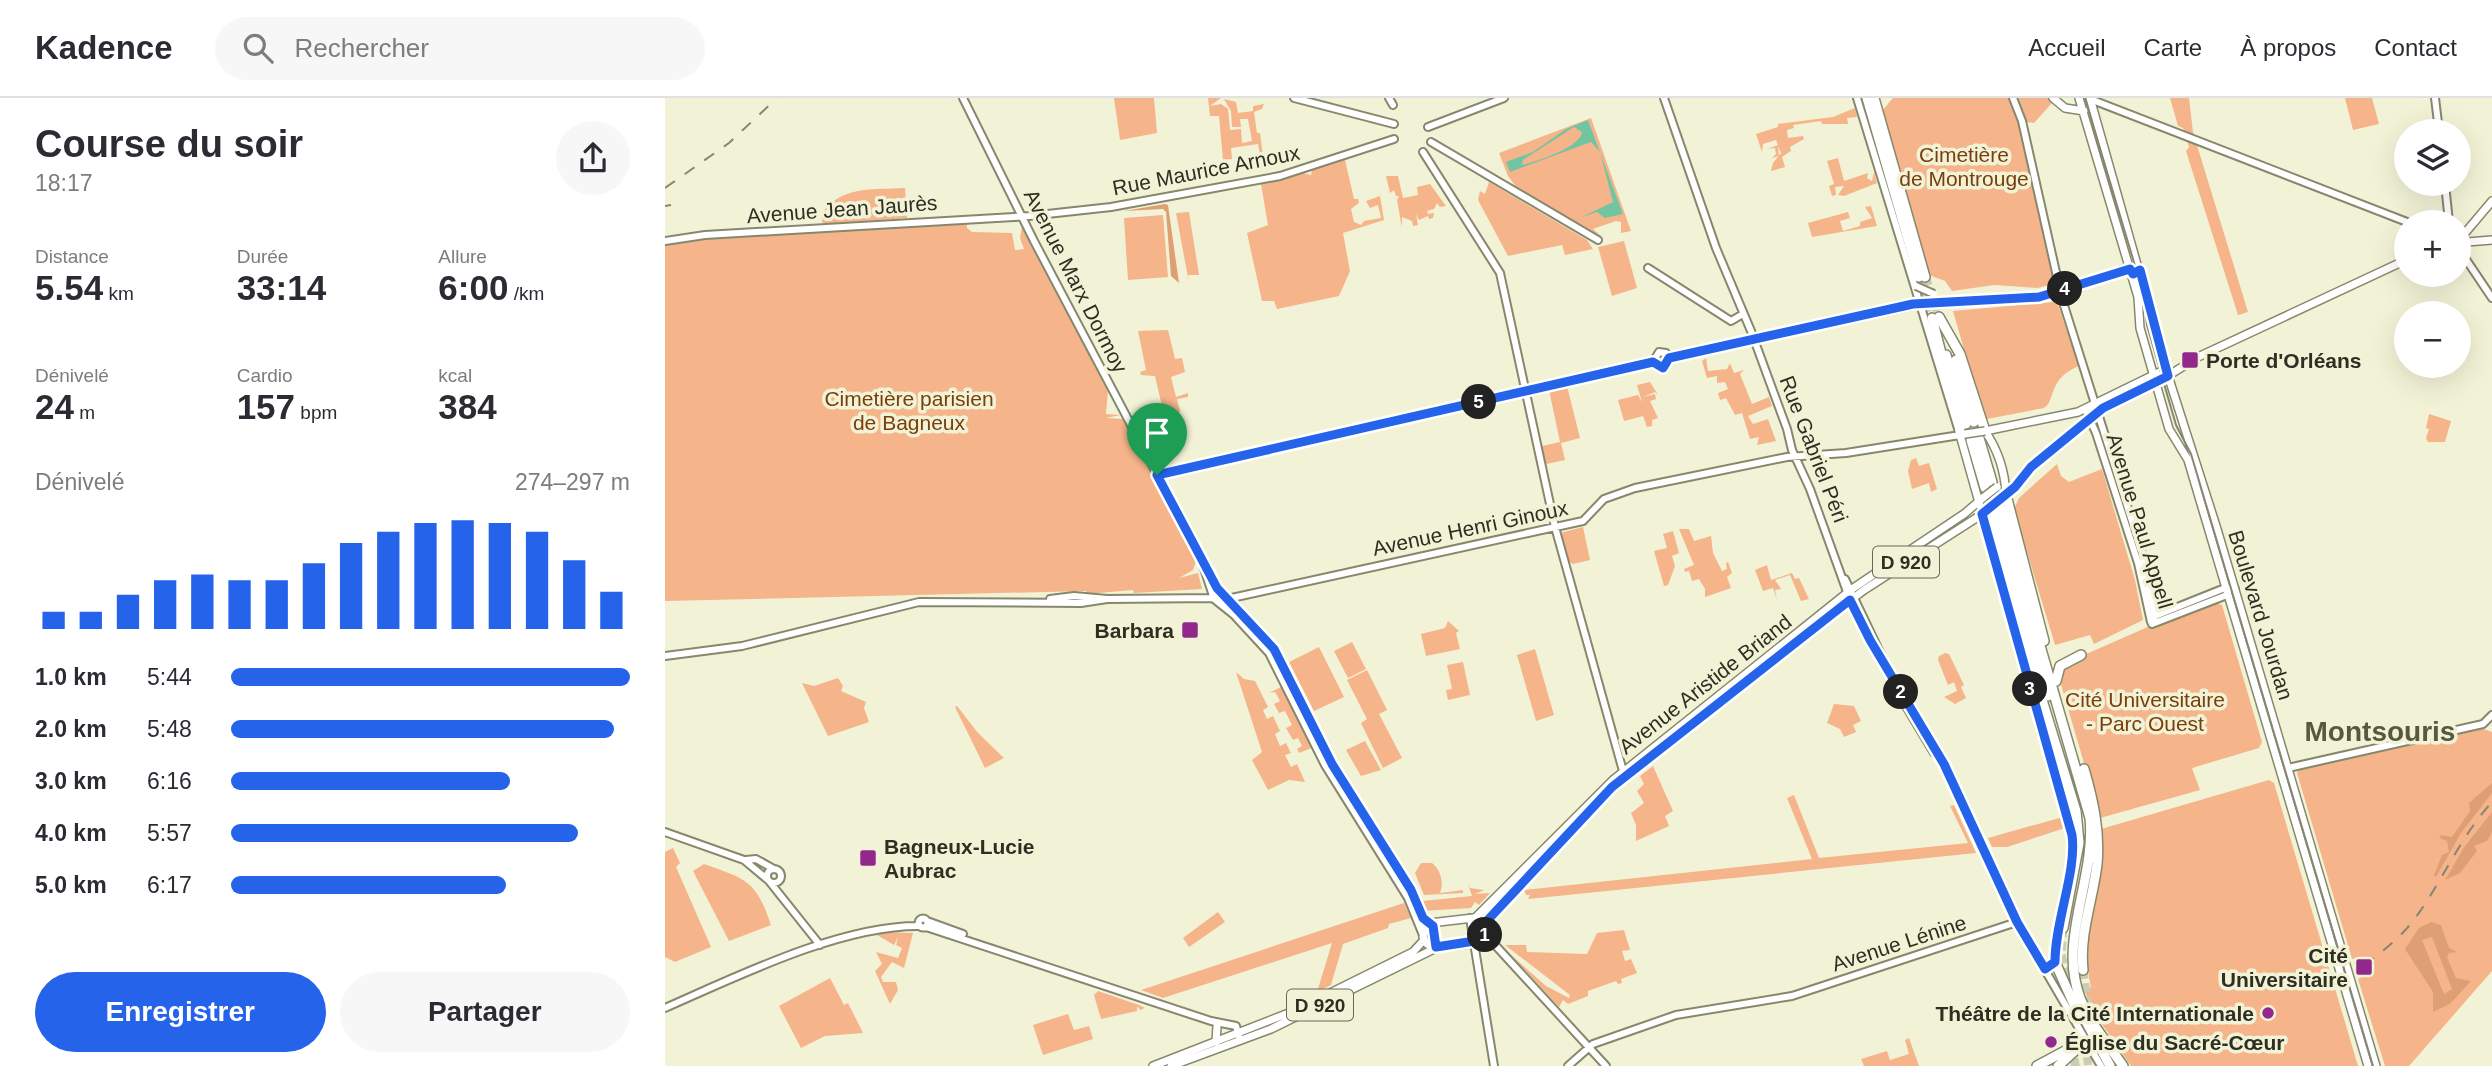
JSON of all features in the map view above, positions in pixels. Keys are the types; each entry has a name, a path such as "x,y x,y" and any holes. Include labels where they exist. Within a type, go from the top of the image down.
{"highway":[{"path":"1865,98 1918,281"},
{"path":"1875,100 1918,281"},
{"path":"1936,313 1960,354 1972,432"},
{"path":"1936,313 1987,491"},
{"path":"1995,507 2044,640"},
{"path":"1995,507 2044,640 2096,817 2098,842 2083,944 2083,970"},
{"path":"1995,507 2052,734"},
{"path":"1995,507 1994,543 2076,811 2079,843 2063,928"},
{"path":"2025,593 2090,818 2090,850 2073,946 2074,973 2084,1007 2123,1066"},
{"path":"2030,641 2083,809 2085,848 2068,961 2074,996 2110,1066"},
{"path":"2056,681 2060,666 2081,655"},
{"path":"2055,962 2070,999 2090,1037 2095,1040"},
{"path":"2058,1066 2079,1048"},
{"path":"2037,1066 2065,1051"}],"main road":[{"name":"Avenue Marx Dormoy","path":"963,98 1021,216 1199,554 1215,595 1270,650"},
{"path":"1294,98 1394,124"},
{"path":"1389,98 1393,105"},
{"path":"1428,127 1504,98"},
{"name":"Rue Gabriel Péri","path":"1664,98 1742,318 1753,340 1851,594 1916,726 1948,774 1982,840 2017,922 2101,1066"},
{"path":"1857,98 1918,281 1919,304 1972,432 1987,491 1995,507 2026,675 2068,814 2073,843 2055,936 2055,962 2045,969"},
{"name":"Avenue Paul Appell","path":"2013,98 2022,121 2061,290 2142,553 2155,615 2152,624"},
{"path":"2053,98 2068,110 2084,111"},
{"name":"Boulevard Jourdan","path":"2079,98 2139,300 2140,328 2169,429 2188,460 2368,1066"},
{"path":"2090,98 2394,217"},
{"name":"Boulevard Jourdan","path":"2090,98 2167,372 2235,589 2376,1066"},
{"path":"2435,98 2438,119"},
{"name":"Rue Maurice Arnoux","path":"1021,216 1111,207 1208,192 1280,176 1394,139"},
{"path":"1431,142 1598,240"},
{"path":"1423,152 1500,273 1555,527 1623,771"},
{"path":"2471,223 2492,201"},
{"name":"Avenue Jean Jaurès","path":"665,242 705,235 1021,216"},
{"path":"2471,242 2492,240"},
{"path":"1972,432 2085,409 2155,379 2394,266"},
{"path":"1918,281 1936,295 1952,302 2039,297 2130,269 2133,274 2139,267"},
{"path":"2471,267 2492,298"},
{"path":"1648,268 1731,321 1742,318"},
{"path":"1157,475 1653,362 1663,368 1669,358 1919,304 1936,313 1952,302"},
{"path":"1653,362 1659,352 1666,353 1669,358"},
{"name":"Avenue Aristide Briand","path":"1484,924 1612,787 1820,622 1851,594 1995,507 2031,467 2098,413 2155,379"},
{"name":"Avenue Paul Appell","path":"2085,409 2096,433 2137,563 2152,624"},
{"path":"1972,432 1996,447 2005,480 1995,507"},
{"name":"Avenue Henri Ginoux","path":"1226,598 1585,520 1604,499 1619,492 1796,457 1846,453 1972,432"},
{"name":"Avenue Aristide Briand","path":"1473,918 1623,771 1894,560 2005,480"},
{"path":"2155,615 2235,589"},
{"path":"2152,624 2226,591"},
{"name":"Avenue Marx Dormoy","path":"1215,595 1226,598 1270,650 1325,765 1423,918 1434,928 1436,947"},
{"path":"665,656 743,646 834,624 936,604 1037,601 1075,596 1107,599 1215,595 1226,598"},
{"path":"2288,768 2483,724 2491,718"},
{"path":"665,832 744,860 771,881"},
{"path":"744,860 756,859 781,875 771,881"},
{"path":"773,869 768,872 776,891 820,945"},
{"name":"Avenue Marx Dormoy","path":"1410,897 1424,937"},
{"path":"1473,918 1494,1066"},
{"path":"1430,923 1473,918 1484,924 1485,934 1606,1066"},
{"name":"Avenue Lénine","path":"1567,1066 1589,1048 1676,1015 1792,996 2017,922"},
{"name":"D 920","path":"1153,1066 1235,1032 1294,1012 1394,962 1417,950 1430,923"},
{"path":"665,1008 820,945 886,927 924,925 1235,1032"},
{"path":"1475,943 1485,934"},
{"path":"1424,937 1436,947"},
{"name":"D 920","path":"1171,1066 1238,1042 1436,947 1475,943"},
{"path":"1214,1024 1235,1032"},
{"path":"1214,1024 1216,1042"},
{"path":"1235,1032 1238,1042"}],"green space":[{"path":"1114,98 1154,98 1157,133 1120,140"},
{"path":"1208,98 1221,98 1210,106 1221,104 1228,109 1230,130 1241,129 1242,143 1252,141 1248,119 1240,119 1241,127 1232,127 1231,111 1224,99 1236,102 1238,113 1253,111 1253,106 1264,104 1262,109 1254,112 1257,133 1260,133 1263,157 1273,157 1261,159 1258,144 1231,148 1232,159 1223,160 1219,116 1210,116"},
{"name":"Cimetière de Montrouge","path":"1893,98 2009,98 2018,118 2055,278 2052,284 2038,288 1994,285 1952,291 1945,281 1929,275 1882,111"},
{"path":"2017,98 2048,98 2052,103 2034,123 2027,122"},
{"path":"2170,98 2189,98 2193,132 2248,312 2238,315 2186,151 2189,147 2183,128 2178,126"},
{"path":"2345,98 2372,98 2379,124 2353,130"},
{"path":"1855,108 1857,117 1847,118 1848,124 1822,124 1821,121 1793,125 1794,128 1787,130 1788,138 1803,136 1804,139 1790,147 1791,151 1782,157 1785,167 1771,171 1778,156 1772,158 1776,154 1775,148 1767,149 1778,145 1776,140 1763,144 1762,152 1756,134 1778,127 1778,124 1833,117"},
{"path":"1591,118 1631,231 1621,233 1621,222 1616,221 1593,229 1601,236 1517,188 1508,176 1499,153"},
{"path":"1838,158 1844,181 1868,173 1867,178 1872,181 1874,172 1877,183 1844,196 1838,195 1844,186 1835,187 1836,195 1832,196 1829,186 1834,184 1827,161"},
{"path":"1345,160 1354,199 1358,199 1359,203 1351,209 1354,222 1361,225 1364,221 1381,218 1378,205 1370,208 1366,201 1380,196 1384,220 1343,233 1350,271 1339,296 1277,309 1274,301 1262,301 1247,233 1268,225 1261,184 1303,173 1311,175 1312,170"},
{"path":"1386,176 1398,176 1403,198 1418,195 1417,187 1430,184 1446,206 1440,207 1437,203 1434,209 1427,211 1428,214 1434,213 1433,218 1429,219 1428,216 1419,220 1416,214 1418,225 1409,227 1413,226 1412,221 1402,217 1402,228 1397,200 1399,196 1396,196 1394,190 1390,193"},
{"path":"1489,182 1587,240 1593,249 1565,255 1562,245 1508,256 1478,200 1480,191 1485,194"},
{"path":"905,188 907,218 823,224 821,215 829,205 847,194"},
{"path":"1871,206 1877,226 1812,237 1808,223 1848,212 1850,218 1840,221 1843,231 1860,226 1860,222 1872,218 1865,207"},
{"path":"1189,212 1199,275 1188,275 1189,283 1176,213"},
{"path":"1163,215 1168,277 1128,280 1124,218"},
{"name":"Cimetière parisien de Bagneux","path":"967,222 967,228 972,232 1012,233 1015,250 1024,249 1020,238 1022,226 1108,389 1106,414 1121,415 1106,418 1124,419 1197,558 1193,570 1179,578 1198,573 1202,589 1134,593 1133,590 1087,594 1086,591 665,601 665,245 699,239"},
{"path":"1624,241 1637,288 1612,296 1598,247"},
{"path":"2053,302 2058,305 2079,366 2069,371 2057,383 2048,405 2044,408 1987,419 1983,415 1953,311"},
{"path":"1168,330 1175,359 1182,358 1185,372 1171,377 1176,397 1188,393 1188,397 1177,399 1180,411 1176,417 1170,418 1164,415 1155,376 1141,375 1140,372 1146,370 1138,331"},
{"path":"1706,358 1708,371 1727,369 1730,363 1734,373 1744,370 1740,374 1752,404 1769,397 1772,406 1748,416 1753,424 1768,419 1776,441 1757,445 1759,437 1750,439 1742,413 1735,415 1726,398 1720,400 1718,393 1728,389 1725,382 1717,383 1717,376 1707,378 1702,361"},
{"path":"1650,382 1658,395 1655,392 1643,397 1655,394 1656,399 1650,401 1658,418 1652,420 1652,426 1647,427 1643,416 1624,421 1618,400 1638,395 1642,402 1637,385"},
{"path":"1567,386 1580,438 1561,443 1565,460 1546,464 1542,446 1560,442 1549,390"},
{"path":"2429,414 2451,421 2445,442 2428,442 2426,438 2429,429 2426,428"},
{"path":"1916,458 1919,466 1929,463 1937,489 1931,492 1929,483 1912,489 1908,471 1911,460"},
{"path":"2057,464 2061,476 2069,482 2102,469 2135,580 2143,620 2094,644 2090,635 2055,645 2014,509 2019,498"},
{"path":"1583,527 1590,560 1573,564 1568,561 1560,533"},
{"path":"1679,529 1689,529 1694,541 1711,536 1713,553 1722,571 1727,569 1728,562 1732,573 1727,577 1731,588 1705,597 1705,589 1699,579 1692,581 1689,571 1685,572 1684,569 1694,565"},
{"path":"1673,531 1679,553 1672,556 1675,566 1668,585 1664,586 1654,551 1667,548 1663,534"},
{"path":"1767,565 1771,580 1792,573 1795,579 1799,578 1809,599 1801,601 1790,575 1775,580 1781,589 1775,590 1777,600 1773,588 1763,591 1755,570"},
{"name":"Cité Universitaire - Parc Ouest","path":"2216,603 2222,605 2262,742 2259,748 2192,768 2200,790 2100,818 2060,681 2062,670 2068,662 2150,626"},
{"path":"1448,621 1459,631 1456,633 1460,649 1426,656 1421,634 1445,628"},
{"path":"1352,642 1366,669 1348,678 1334,651"},
{"path":"1319,647 1344,697 1314,711 1289,662"},
{"path":"1535,649 1554,715 1536,721 1517,655"},
{"path":"1949,654 1964,685 1961,687 1966,698 1955,704 1944,697 1957,691 1954,682 1948,685 1938,660 1939,656"},
{"path":"1269,660 1314,747 1299,753 1297,749 1302,746 1298,738 1293,740 1286,728 1292,725 1285,711 1279,713 1274,704 1280,701 1275,692 1269,693 1281,687 1311,744"},
{"path":"1463,662 1470,695 1448,700 1446,690 1452,689 1447,665"},
{"path":"1367,670 1387,710 1379,714 1402,758 1383,768 1361,723 1367,719 1347,680"},
{"path":"1236,672 1244,679 1255,681 1268,707 1263,710 1267,719 1273,716 1280,731 1275,734 1280,746 1286,743 1291,753 1285,755 1291,767 1297,764 1305,782 1289,780 1268,790 1252,760 1262,752"},
{"path":"838,678 843,686 841,691 866,702 864,708 869,722 828,736 802,683 814,686"},
{"path":"1834,704 1854,706 1861,721 1853,725 1856,732 1844,737 1840,729 1827,723"},
{"path":"957,706 978,733 1004,758 985,768 955,707"},
{"path":"2481,728 2492,732 2492,971 2409,1066 2385,1066 2358,979 2371,972 2361,957 2352,959 2297,773 2299,769 2314,764"},
{"path":"1365,741 1381,770 1361,776 1346,750"},
{"path":"1653,766 1673,811 1665,816 1669,826 1636,841 1636,825 1631,813 1644,803 1637,791 1644,784 1640,776"},
{"path":"2269,780 2274,783 2358,1066 2131,1066 2097,1017 2084,990 2091,987 2087,947 2101,849 2101,829"},
{"path":"1794,795 1819,858 1968,843 1950,806 1954,805 1976,853 1528,899 1530,895 1526,895 1524,890 1812,859 1787,798"},
{"path":"2063,817 2065,828 2007,847 1992,847 1988,838"},
{"path":"673,848 680,863 676,867 711,947 675,962 665,957 665,852"},
{"path":"1421,863 1432,863 1438,869 1442,881 1440,893 1463,890 1463,893 1424,895 1415,873"},
{"path":"704,864 748,883 760,899 771,925 729,941 693,871"},
{"path":"1468,884 1470,888 1484,890 1475,894 1490,893 1479,905 1475,902 1471,908 1422,911 1422,901 1472,896"},
{"path":"1404,903 1411,918 1389,924 1388,928 1343,944 1331,985 1317,992 1332,943 1163,998 1141,990"},
{"path":"1218,912 1225,922 1189,947 1183,938"},
{"path":"1624,930 1630,950 1622,951 1625,961 1631,959 1637,973 1621,979 1622,983 1618,984 1616,981 1588,991 1588,996 1568,1004 1563,1000 1559,1007 1510,954 1546,986 1569,998 1570,995 1505,945 1526,945 1527,952 1587,954 1597,933"},
{"path":"883,932 913,933 904,968 892,962 881,977 883,982 896,982 898,990 890,1004 875,971 882,964 876,952 898,958 902,948 896,945 898,937 894,945 877,935"},
{"path":"830,978 844,1005 848,1003 863,1033 825,1036 801,1048 779,1006"},
{"path":"1098,991 1145,1008 1140,1010 1137,1006 1137,1011 1101,1019 1094,995"},
{"path":"1068,1014 1074,1030 1089,1026 1093,1039 1043,1055 1033,1025"},
{"path":"1909,1038 1919,1066 1864,1066 1861,1059 1887,1051 1890,1060 1909,1054 1905,1040"}],"shaded area":[{"path":"1588,120 1600,152 1591,142 1510,172 1506,162 1533,152 1566,129","holes":["1574,127 1582,132 1580,138 1566,148 1522,165 1523,160"]},
{"path":"1600,153 1623,214 1605,218 1597,212 1582,217 1613,202"},
{"path":"1168,205 1179,283 1171,276 1166,212 1163,209 1124,211"},
{"path":"2492,783 2492,793 2461,833 2436,877 2434,875 2442,855 2449,852 2447,841 2439,838 2441,835 2452,837 2470,811 2469,803"},
{"path":"2492,812 2492,832 2487,841 2474,846 2477,851 2460,873 2445,880 2465,846"},
{"path":"2431,922 2441,925 2449,948 2457,952 2449,953 2447,957 2456,978 2471,981 2450,1004 2433,1012 2433,992 2405,949 2419,928","holes":["2432,937 2452,989 2444,994 2422,940"]}],"tunnel":[{"path":"1919,277 1931,314"},
{"path":"1925,277 1938,312"},
{"path":"2063,928 2061,954 2067,981"},
{"path":"2083,970 2089,1017"},
{"path":"2065,1051 2079,1031 2078,1011"},
{"path":"2057,1066 2090,1060 2121,1066"}],"tram line":[{"path":"2085,98 2144,296 2147,325 2176,425 2191,454 2373,1066"}],"railway":[{"path":"665,188 729,143 777,98"},
{"path":"665,206 671,205"},
{"path":"2364,965 2390,945 2413,921 2470,830 2492,802"}],"place":[{"name":"Porte d'Orléans","path":"2190,360"},
{"name":"Barbara","path":"1190,630"},
{"name":"Bagneux-Lucie Aubrac","path":"868,858"},
{"name":"Cité Universitaire","path":"2364,967"},
{"name":"Théâtre de la Cité Internationale","path":"2268,1013"},
{"name":"Église du Sacré-Cœur","path":"2051,1042"}],"district":[{"name":"Montsouris","path":"2380,731"}],"route":[{"path":"2130,269 2133,274 2140,270 2168,376 2103,408 2031,467 2015,487 1982,514 2072,835 2071,856 2055,936 2055,962 2045,969 2020,926 1944,764 1908,701 1897,688 1850,600 1612,787 1484,924 1485,934 1481,940 1477,943 1436,947 1432,924 1423,918 1411,890 1332,764 1276,654 1217,588 1157,475 1653,362 1663,368 1667,366 1669,358 1913,304 2039,297 2130,269"}]}
